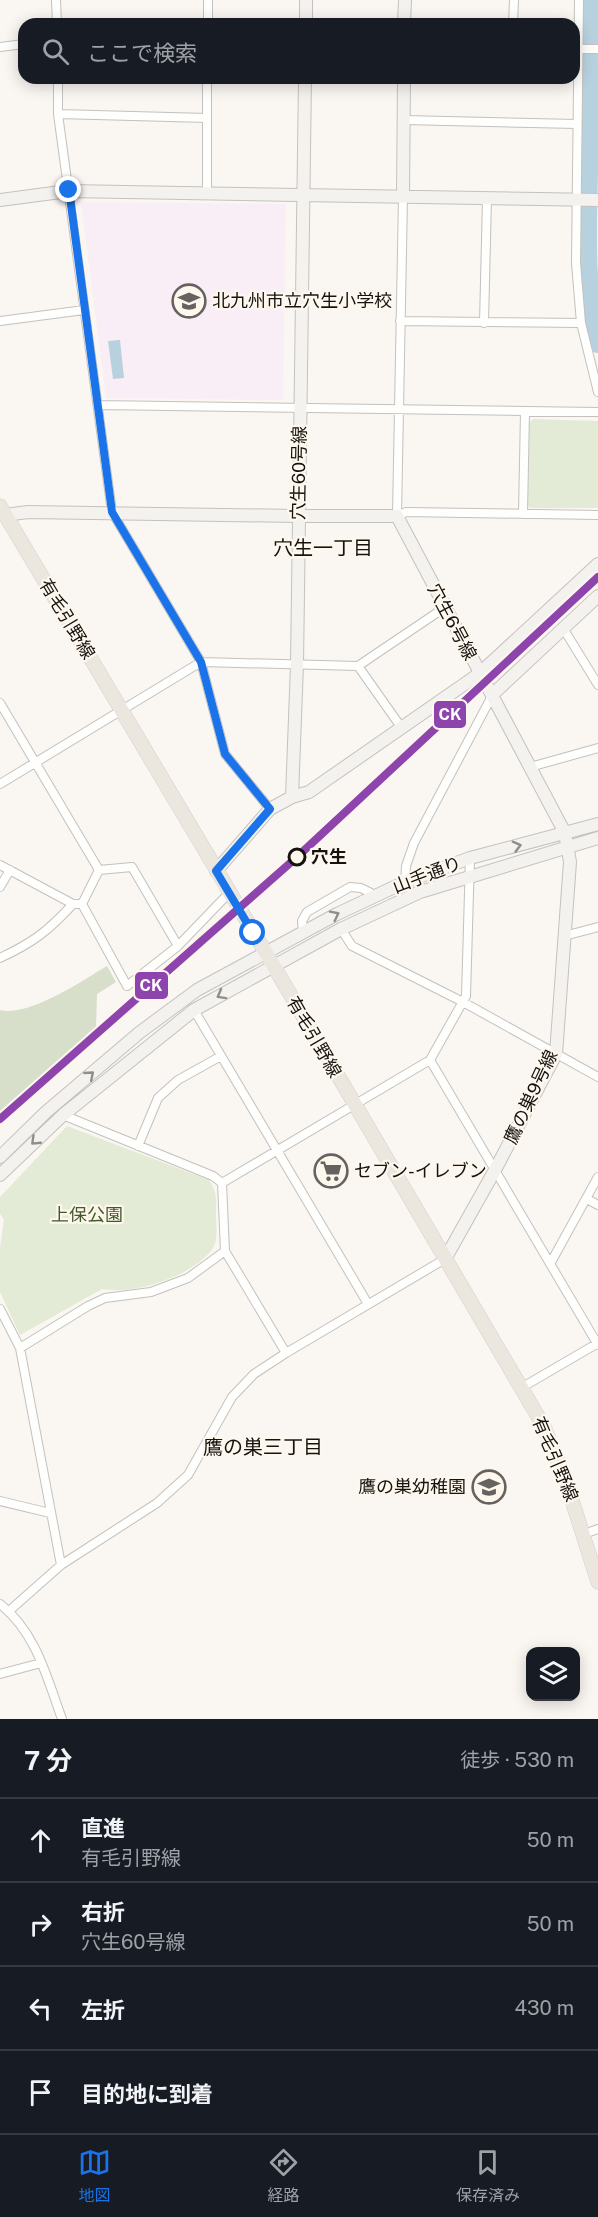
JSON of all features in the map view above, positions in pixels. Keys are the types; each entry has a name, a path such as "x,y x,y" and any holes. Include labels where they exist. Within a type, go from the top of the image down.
{"main road":[{"name":"有毛引野線","path":"2,513 266,953 547,1434 563,1472 598,1582"}],"street":[{"path":"56,0 57,18"},
{"path":"208,0 208,18"},
{"path":"306,0 306,18"},
{"path":"404,18 405,0"},
{"path":"513,0 513,18"},
{"path":"579,0 579,18"},
{"path":"0,47 18,46"},
{"path":"580,49 598,49"},
{"path":"58,84 58,114 112,512 201,662 225,754 270,809"},
{"path":"207,84 207,194"},
{"name":"穴生60号線","path":"292,797 297,665 297,516 305,84"},
{"path":"397,516 404,84"},
{"path":"578,84 576,263 581,323 598,392"},
{"path":"58,114 207,118"},
{"path":"404,120 577,124"},
{"path":"0,200 69,190 598,200"},
{"path":"484,322 487,199"},
{"path":"0,321 84,310"},
{"path":"400,321 581,323"},
{"path":"98,405 300,406 399,410 598,412"},
{"path":"523,514 525,412"},
{"path":"2,513 112,512 397,516 406,512 598,515"},
{"name":"穴生6号線","path":"397,516 565,833 568,847"},
{"path":"216,871 270,809 292,797 309,792 479,674 598,564"},
{"path":"405,882 406,866 414,843 493,694 598,596"},
{"path":"0,784 201,662 358,666 444,608"},
{"path":"563,628 598,685"},
{"path":"358,666 401,727"},
{"path":"0,703 99,870"},
{"path":"530,767 598,748"},
{"name":"山手通り","path":"0,1157 46,1112 139,1033 197,990 303,932 405,882 470,858 598,824"},
{"name":"山手通り","path":"0,1175 63,1115 194,1010 341,929 420,892 598,838"},
{"name":"鷹の巣9号線","path":"445,1259 556,1054 570,862 568,847"},
{"path":"222,1183 430,1060 466,996 470,858"},
{"path":"0,865 78,904 127,986 178,946 229,893"},
{"path":"99,870 132,867 178,946"},
{"path":"0,887 10,870"},
{"path":"0,958 30,944 78,904 99,870"},
{"path":"303,932 302,921 307,912 350,887 361,888 375,895"},
{"path":"564,936 598,927"},
{"path":"341,929 352,946 463,1002 598,1077"},
{"path":"194,1010 368,1304"},
{"path":"138,1146 158,1098 178,1080 221,1056"},
{"path":"430,1060 598,1344 521,1388"},
{"path":"63,1115 213,1176 222,1183 225,1251 286,1353"},
{"path":"550,1264 598,1177"},
{"path":"587,1199 598,1205"},
{"path":"20,1348 96,1302 105,1298 151,1292 188,1278 225,1251"},
{"path":"9,1611 61,1565 157,1503 188,1475 232,1397 254,1374 445,1259"},
{"path":"0,1309 20,1348 61,1565"},
{"path":"0,1501 50,1513"},
{"path":"584,1534 598,1528"},
{"path":"0,1604 28,1633 62,1719"},
{"path":"0,1674 41,1663"}],"shaded area":[{"name":"北九州市立穴生小学校","path":"81,202 286,204 283,400 106,398"}],"green space":[{"path":"533,419 598,421 598,508 530,508 528,506 529,423"},
{"path":"107,966 116,982 97,994 96,1027 0,1115 0,1010 12,1011 40,1003"},
{"name":"上保公園","path":"67,1126 209,1180 216,1197 215,1243 211,1251 201,1260 176,1276 130,1289 102,1289 20,1335 0,1292 0,1248 4,1219 0,1214 0,1197"}],"water":[{"path":"120,340 124,378 113,379 108,341"}],"waterway":[{"path":"592,0 588,258 591,301 598,344"}],"transit line":[{"name":"CK","path":"0,1119 297,857 598,577"}],"place":[{"name":"北九州市立穴生小学校","path":"189,301"},
{"name":"穴生","path":"297,857"},
{"name":"セブン-イレブン","path":"331,1171"},
{"name":"鷹の巣幼稚園","path":"489,1487"}],"district":[{"name":"穴生一丁目","path":"323,548"},
{"name":"鷹の巣三丁目","path":"263,1447"}],"route":[{"path":"69,190 112,512 201,662 225,754 270,809 216,871 253,933"}]}
